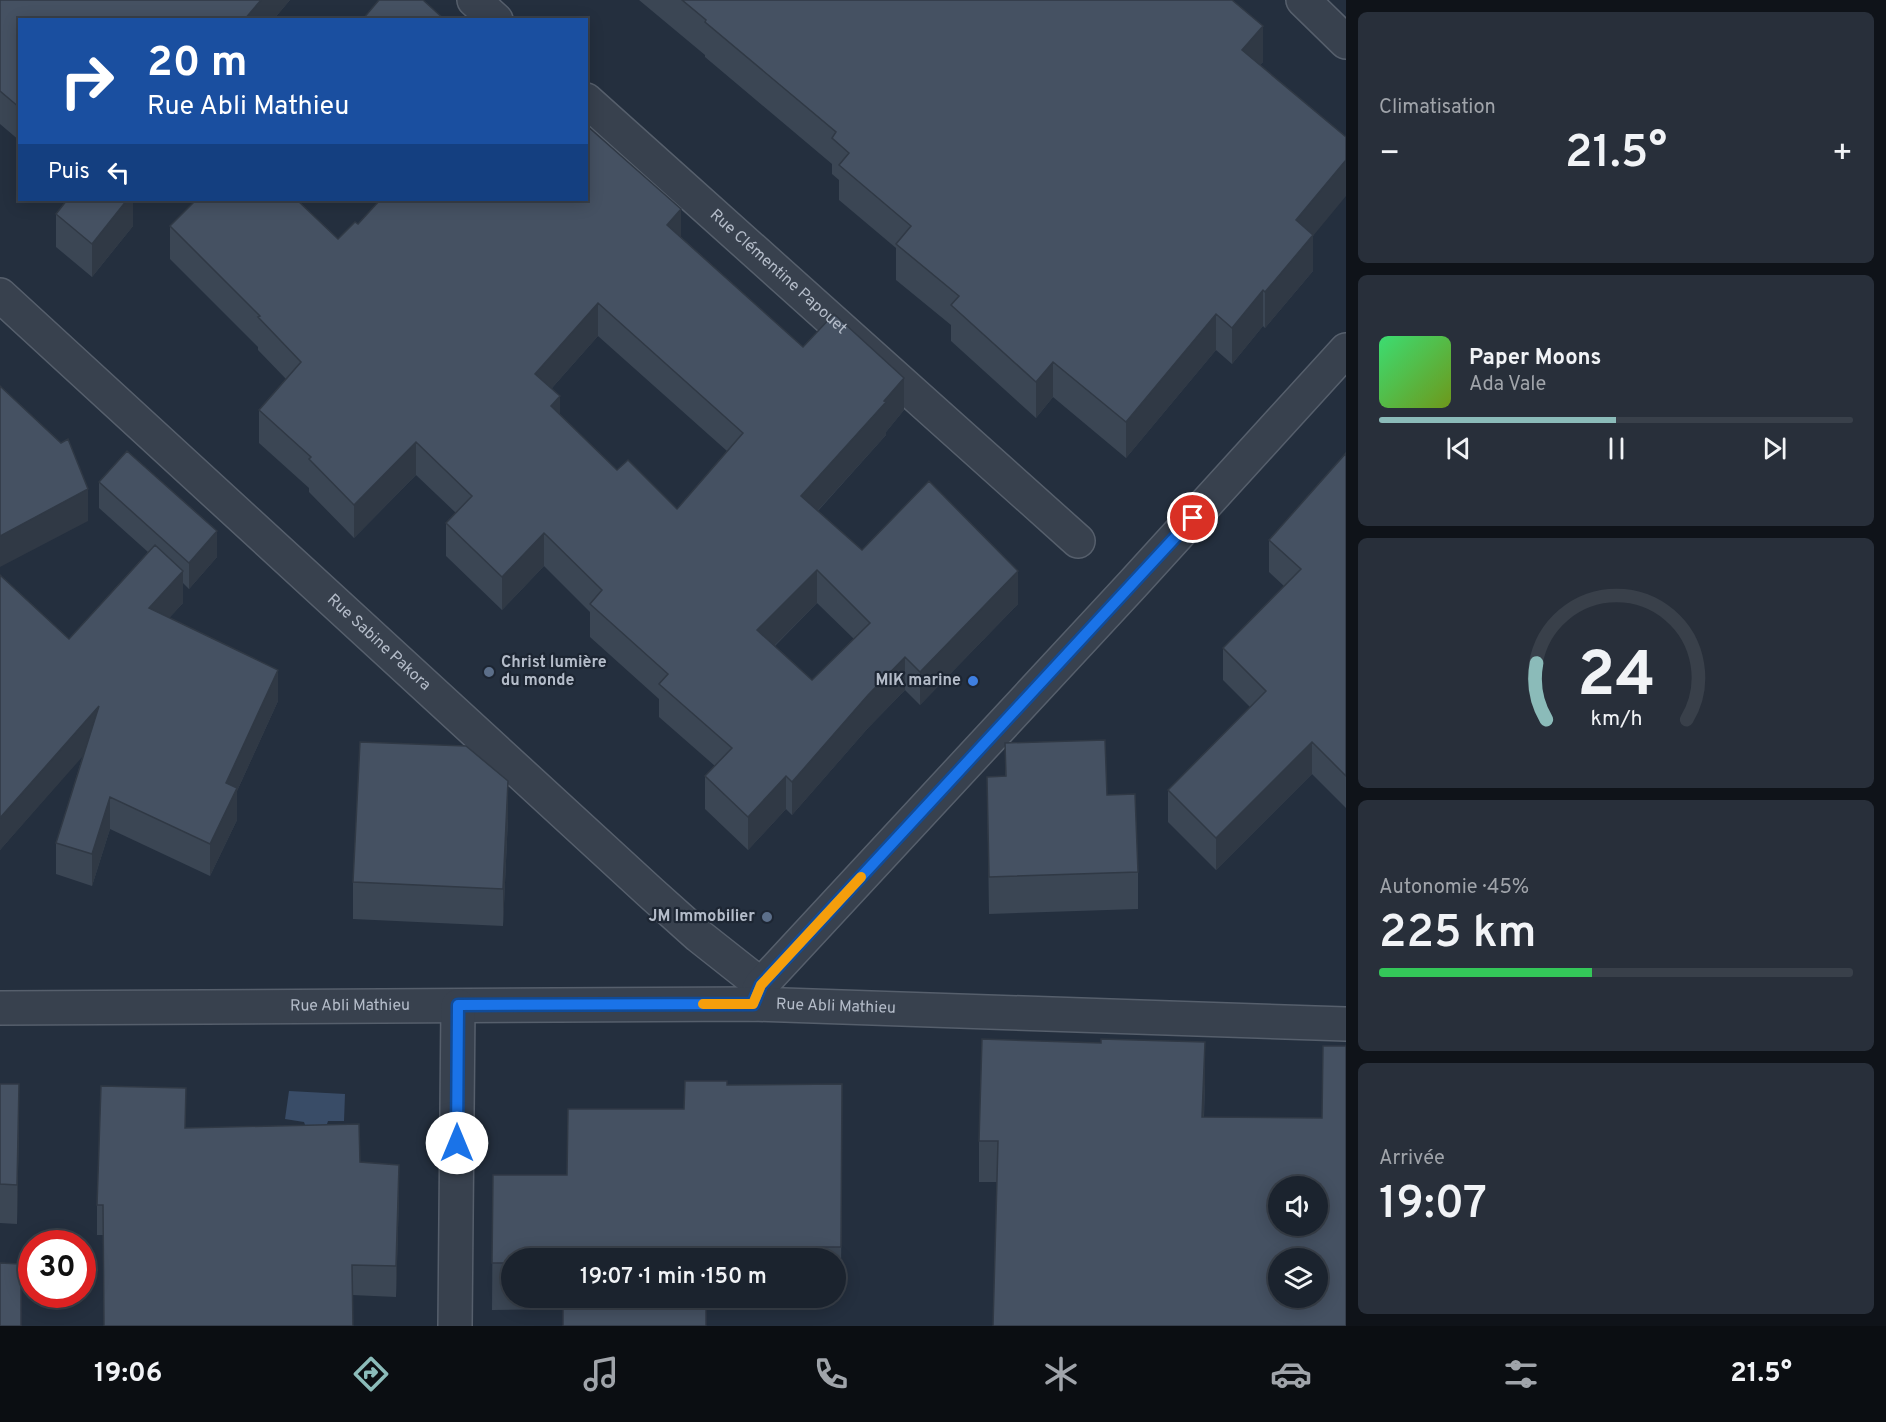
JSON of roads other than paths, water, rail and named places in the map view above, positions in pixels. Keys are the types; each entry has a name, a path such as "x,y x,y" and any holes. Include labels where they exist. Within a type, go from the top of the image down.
{"street":[{"path":"474,0 494,18"},
{"path":"1303,0 1346,42"},
{"name":"Rue Clémentine Papouet","path":"588,102 1078,541"},
{"name":"Rue Sabine Pakora","path":"0,295 699,936 757,994"},
{"path":"757,994 1346,350"},
{"name":"Rue Abli Mathieu","path":"0,1008 458,1005 757,994 1346,1024"},
{"path":"455,1326 458,1005"}],"water":[{"path":"289,1091 345,1094 344,1121 328,1121 325,1130 307,1130 304,1122 285,1119"}],"place":[{"name":"Christ lumière du monde","path":"489,672"},
{"name":"MIK marine","path":"973,681"},
{"name":"JM Immobilier","path":"767,917"}]}
